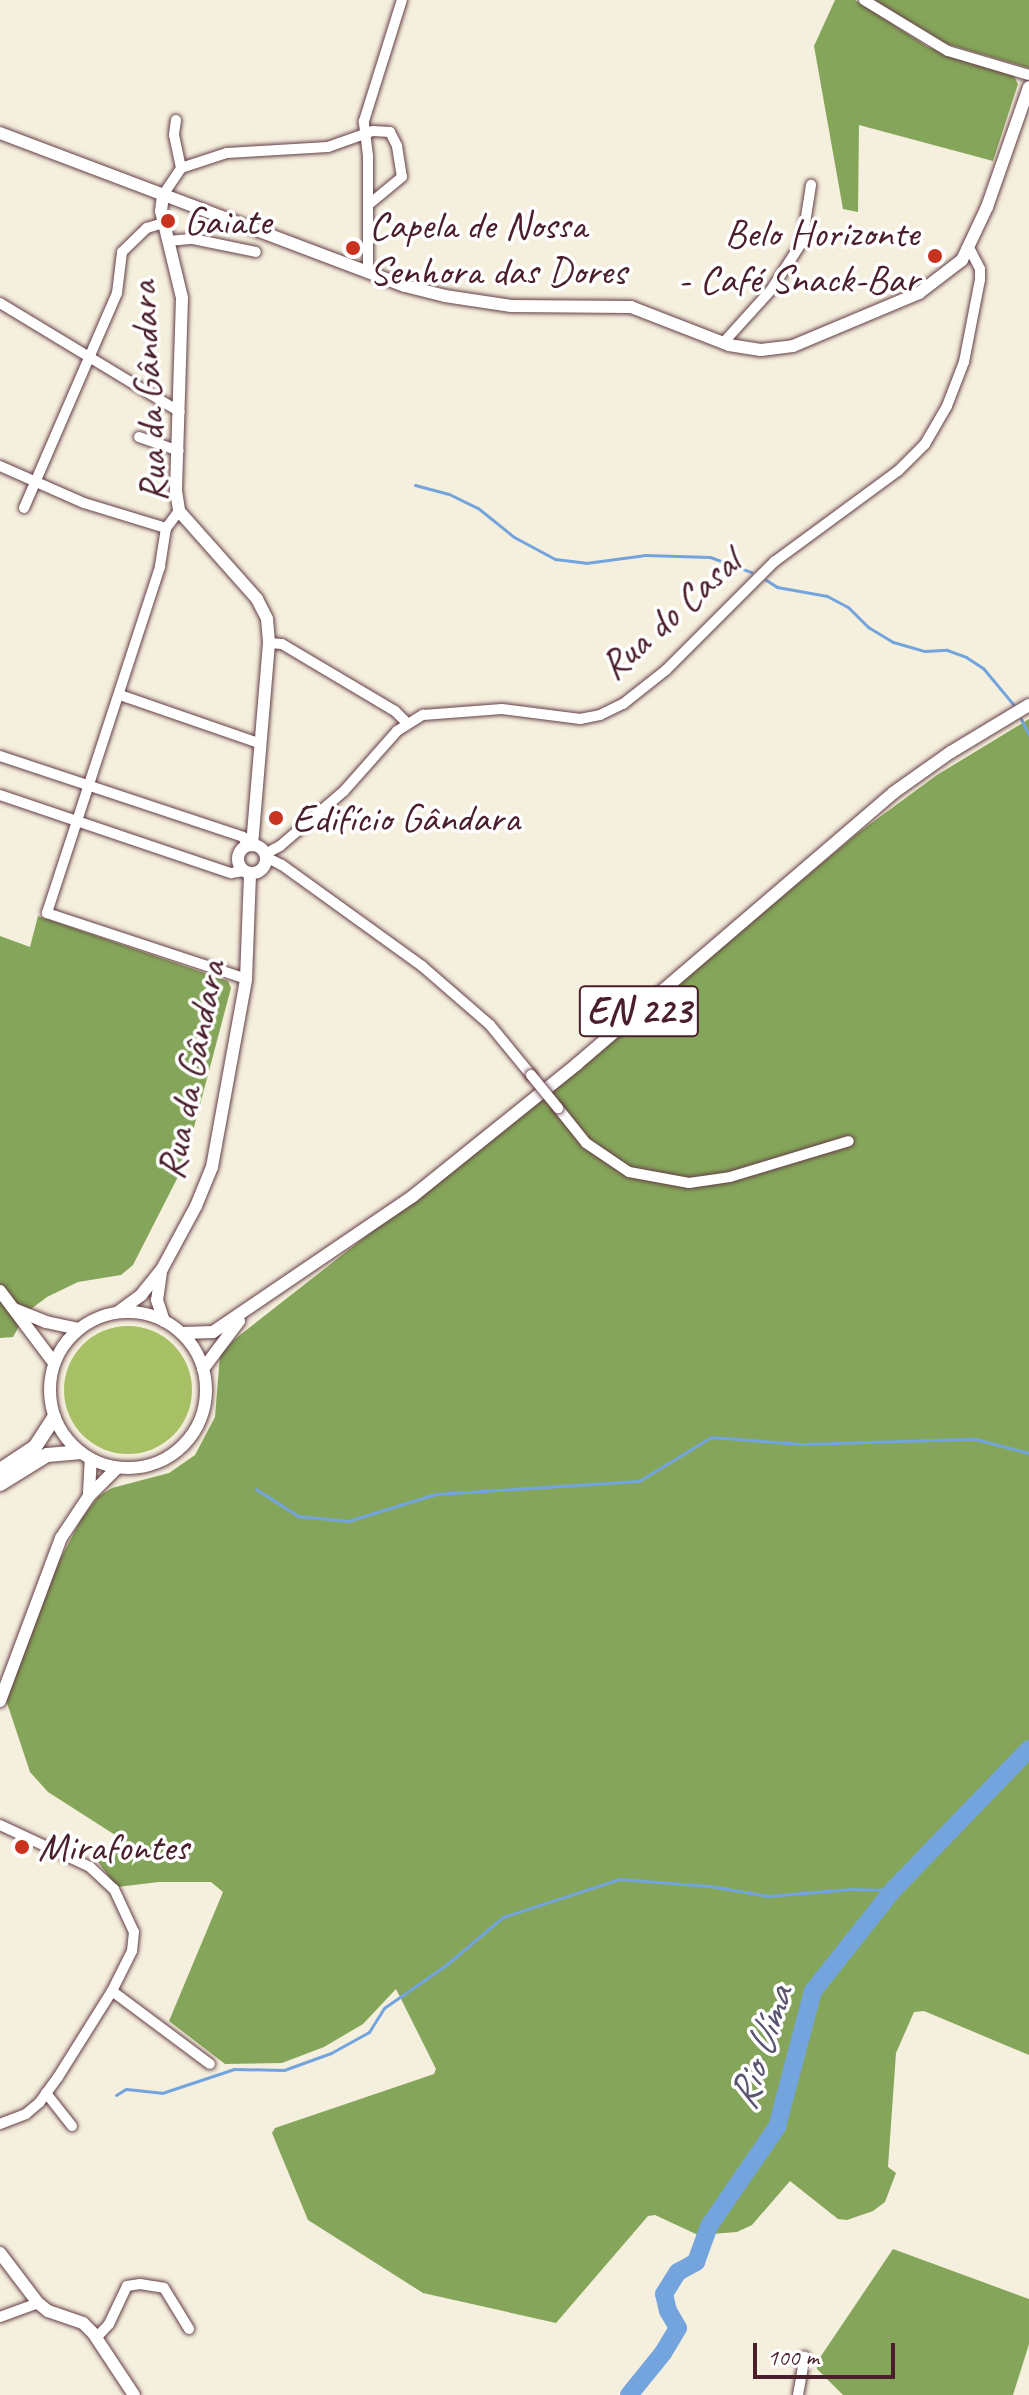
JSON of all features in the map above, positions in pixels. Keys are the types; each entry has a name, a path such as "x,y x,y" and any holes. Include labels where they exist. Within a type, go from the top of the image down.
{"highway":[{"path":"0,1470 35,1447 54,1418"},
{"path":"0,1484 47,1455 85,1455"}],"main road":[{"path":"0,133 368,272 445,296 511,306 631,307 723,343 761,350 793,346 919,293 943,278 970,249 1029,87"},
{"name":"Rua da Gândara","path":"116,1312 141,1295 162,1269 196,1206 212,1167 246,979 247,872 239,855 250,845 269,643 267,619 257,599 179,511 182,298 163,223 163,195"},
{"name":"EN 223","path":"182,1333 213,1332 246,1313 413,1196 589,1054 893,793 951,752 1029,705"},
{"path":"247,872 262,869 266,856 250,845"},
{"name":"Rua da Gândara","path":"162,1269 157,1300 164,1321"},
{"path":"0,1291 38,1337 54,1363"},
{"path":"11,1308 46,1322 78,1329"},
{"path":"85,1455 117,1468 145,1467 182,1447 203,1411 203,1369 182,1333 164,1321 141,1313 116,1312 78,1329 54,1363 49,1390 54,1418 85,1455 92,1480 89,1496"},
{"name":"EN 223","path":"203,1369 246,1313"},
{"path":"0,1701 46,1570 61,1538 89,1496 117,1468"},
{"path":"0,2253 38,2303 48,2311 83,2323 134,2395"}],"street":[{"path":"368,272 366,133 369,100 402,0"},
{"path":"864,0 948,51 1029,75"},
{"path":"176,120 174,135 181,168"},
{"path":"163,195 181,168 227,153 328,147 366,133 390,132 397,146 402,177 368,205"},
{"path":"723,343 771,290 802,242 811,185"},
{"path":"24,508 117,293 122,252 147,228 163,223"},
{"path":"168,241 193,239 256,252"},
{"name":"Rua do Casal","path":"407,723 423,715 453,710 502,709 580,719 600,715 623,704 666,670 774,562 898,471 925,444 947,406 964,362 980,280 980,269 970,249"},
{"path":"0,303 180,412"},
{"path":"139,437 179,451"},
{"path":"0,466 36,485 166,528"},
{"path":"179,511 166,528 160,567 47,913 246,979"},
{"path":"269,643 282,644 395,711 407,723 344,791 266,856 422,966 490,1025 586,1143 629,1172 689,1183 730,1177 849,1141"},
{"path":"120,695 259,743"},
{"path":"0,756 243,837 250,845"},
{"path":"0,795 231,873 247,872"},
{"path":"0,1825 90,1867 114,1889 134,1932 132,1951 112,1991 46,2093 26,2114 0,2124"},
{"path":"112,1991 210,2064"},
{"path":"46,2093 72,2126"},
{"path":"96,2338 109,2324 127,2286 140,2284 164,2288 189,2329"},
{"path":"0,2317 38,2303"},
{"path":"798,2395 805,2357"}],"green space":[{"path":"835,0 855,0 928,47 1014,76 1018,84 993,161 859,125 858,212 843,209 814,46"},
{"path":"874,0 1029,0 1029,68 947,44"},
{"path":"1029,719 1029,2055 924,2011 914,2012 896,2053 888,2167 896,2173 885,2202 873,2211 847,2220 838,2219 790,2181 752,2225 737,2232 698,2235 655,2215 648,2216 556,2323 423,2293 308,2220 272,2133 275,2128 434,2074 436,2069 396,1989 363,2024 324,2047 282,2063 225,2064 169,2021 223,1892 211,1882 159,1882 117,1887 95,1858 121,1845 123,1840 48,1792 30,1772 6,1700 58,1563 82,1518 99,1496 112,1488 169,1473 195,1455 215,1417 220,1355 235,1339 541,1099 858,833 937,775"},
{"path":"38,916 228,981 231,988 184,1165 133,1265 121,1275 78,1282 47,1297 27,1312 13,1337 0,1338 0,936 30,947"},
{"path":"128,1326 152,1331 173,1345 187,1366 192,1390 187,1414 173,1435 152,1449 128,1454 104,1449 83,1435 69,1414 64,1390 69,1366 83,1345 104,1331"},
{"path":"893,2249 1029,2299 1029,2344 1013,2395 843,2395 817,2369 817,2362"}],"waterway":[{"path":"415,485 449,494 478,508 514,537 555,559 586,563 645,555 710,557 751,572"},
{"path":"766,580 777,587 827,596 848,607 868,627 893,642 925,651 947,650 966,657 983,668 1013,704"},
{"path":"1021,719 1029,735"},
{"path":"256,1489 298,1516 348,1521 436,1494 639,1481 711,1437 802,1444 975,1439 1029,1453"},
{"name":"Rio Uíma","path":"629,2395 663,2353 678,2328 668,2311 664,2294 678,2272 696,2262 709,2226 777,2127 813,1991 893,1890 1029,1749"},
{"path":"116,2095 126,2089 162,2093 234,2069 284,2070 331,2053 369,2032 384,2008 446,1965 503,1917 619,1879 710,1886 768,1896 851,1889 893,1890"}],"place":[{"name":"Gaiate","path":"168,221"},
{"name":"Capela de Nossa Senhora das Dores","path":"353,248"},
{"name":"Belo Horizonte - Café Snack-Bar","path":"935,256"},
{"name":"Edifício Gândara","path":"276,818"},
{"name":"Mirafontes","path":"22,1847"}]}
